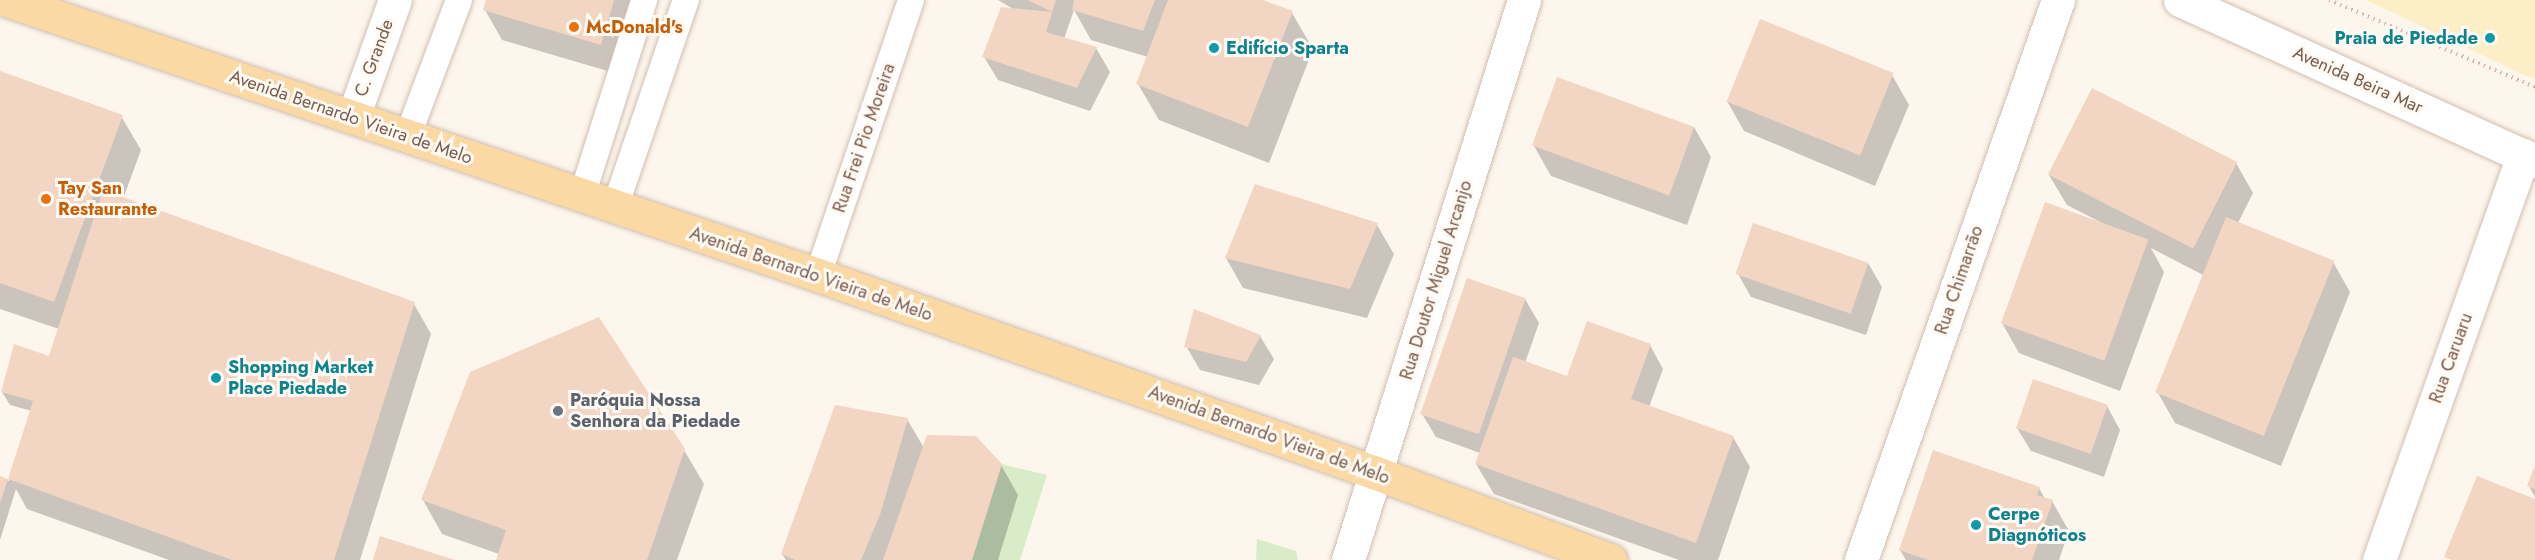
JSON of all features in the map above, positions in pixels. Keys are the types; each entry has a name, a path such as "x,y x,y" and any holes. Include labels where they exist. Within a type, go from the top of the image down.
{"main road":[{"name":"Avenida Bernardo Vieira de Melo","path":"8,0 818,275 1376,473 1610,560"}],"street":[{"name":"C. Grande","path":"352,117 395,0"},
{"name":"Rua Doutor Miguel Arcanjo","path":"1348,560 1524,0"},
{"name":"Rua Chimarrão","path":"1861,560 2058,0"},
{"name":"Avenida Beira Mar","path":"2180,0 2529,158"},
{"name":"Rua Caruaru","path":"2379,560 2529,158"}],"lane":[{"path":"408,135 459,0"},
{"path":"582,196 644,0"},
{"path":"615,207 686,0"},
{"name":"Rua Frei Pio Moreira","path":"818,275 911,0"}],"path":[{"path":"2330,0 2535,87"}],"green space":[{"path":"1002,464 1047,475 1020,560 972,560"},
{"path":"1257,539 1296,551 1298,560 1256,560"}],"sand":[{"name":"Praia de Piedade","path":"2366,0 2535,0 2535,79 2524,75"}],"building":[{"name":"McDonald's","path":"486,0 614,0 601,45 483,10"},
{"path":"1028,0 1056,0 1046,32 1097,47 1077,88 982,57 1001,7 1052,12"},
{"path":"1074,0 1155,0 1143,31 1072,10"},
{"name":"Edifício Sparta","path":"1168,0 1263,0 1293,11 1248,127 1136,84"},
{"path":"1760,19 1894,73 1860,155 1727,102"},
{"name":"Tay San Restaurante","path":"0,71 123,115 54,302 0,283"},
{"path":"1557,77 1694,127 1669,196 1532,146"},
{"path":"2092,88 2237,162 2193,248 2048,174"},
{"path":"1255,184 1378,223 1350,289 1225,258"},
{"name":"Shopping Market Place Piedade","path":"103,190 415,302 334,560 232,560 8,479 33,401 1,392 14,344 49,356"},
{"path":"2045,202 2148,240 2104,361 2001,323"},
{"path":"2226,217 2334,261 2264,436 2155,392"},
{"path":"1753,223 1868,263 1851,314 1735,274"},
{"path":"1467,278 1526,298 1479,434 1420,414"},
{"path":"1194,309 1261,335 1246,362 1184,347"},
{"name":"Paróquia Nossa Senhora da Piedade","path":"599,317 685,449 647,560 496,560 506,530 421,500 470,372"},
{"path":"1587,321 1651,344 1631,399 1734,436 1696,543 1475,464 1513,357 1567,376"},
{"path":"2033,379 2108,405 2091,454 2016,428"},
{"path":"835,405 908,418 881,512 861,560 795,560 781,554"},
{"path":"927,435 976,436 1002,464 972,560 883,560"},
{"name":"Cerpe Diagnóticos","path":"1933,450 2040,487 2037,495 2053,500 2032,560 1928,560 1899,550"},
{"path":"2535,465 2535,489 2527,486"},
{"path":"0,476 8,479 0,503"},
{"path":"2477,476 2535,499 2535,560 2452,560 2444,557"},
{"path":"380,536 455,560 373,560"}],"place":[{"name":"McDonald's","path":"574,27"},
{"name":"Praia de Piedade","path":"2490,38"},
{"name":"Edifício Sparta","path":"1214,48"},
{"name":"Tay San Restaurante","path":"46,199"},
{"name":"Shopping Market Place Piedade","path":"216,378"},
{"name":"Paróquia Nossa Senhora da Piedade","path":"558,411"},
{"name":"Cerpe Diagnóticos","path":"1976,525"}]}
